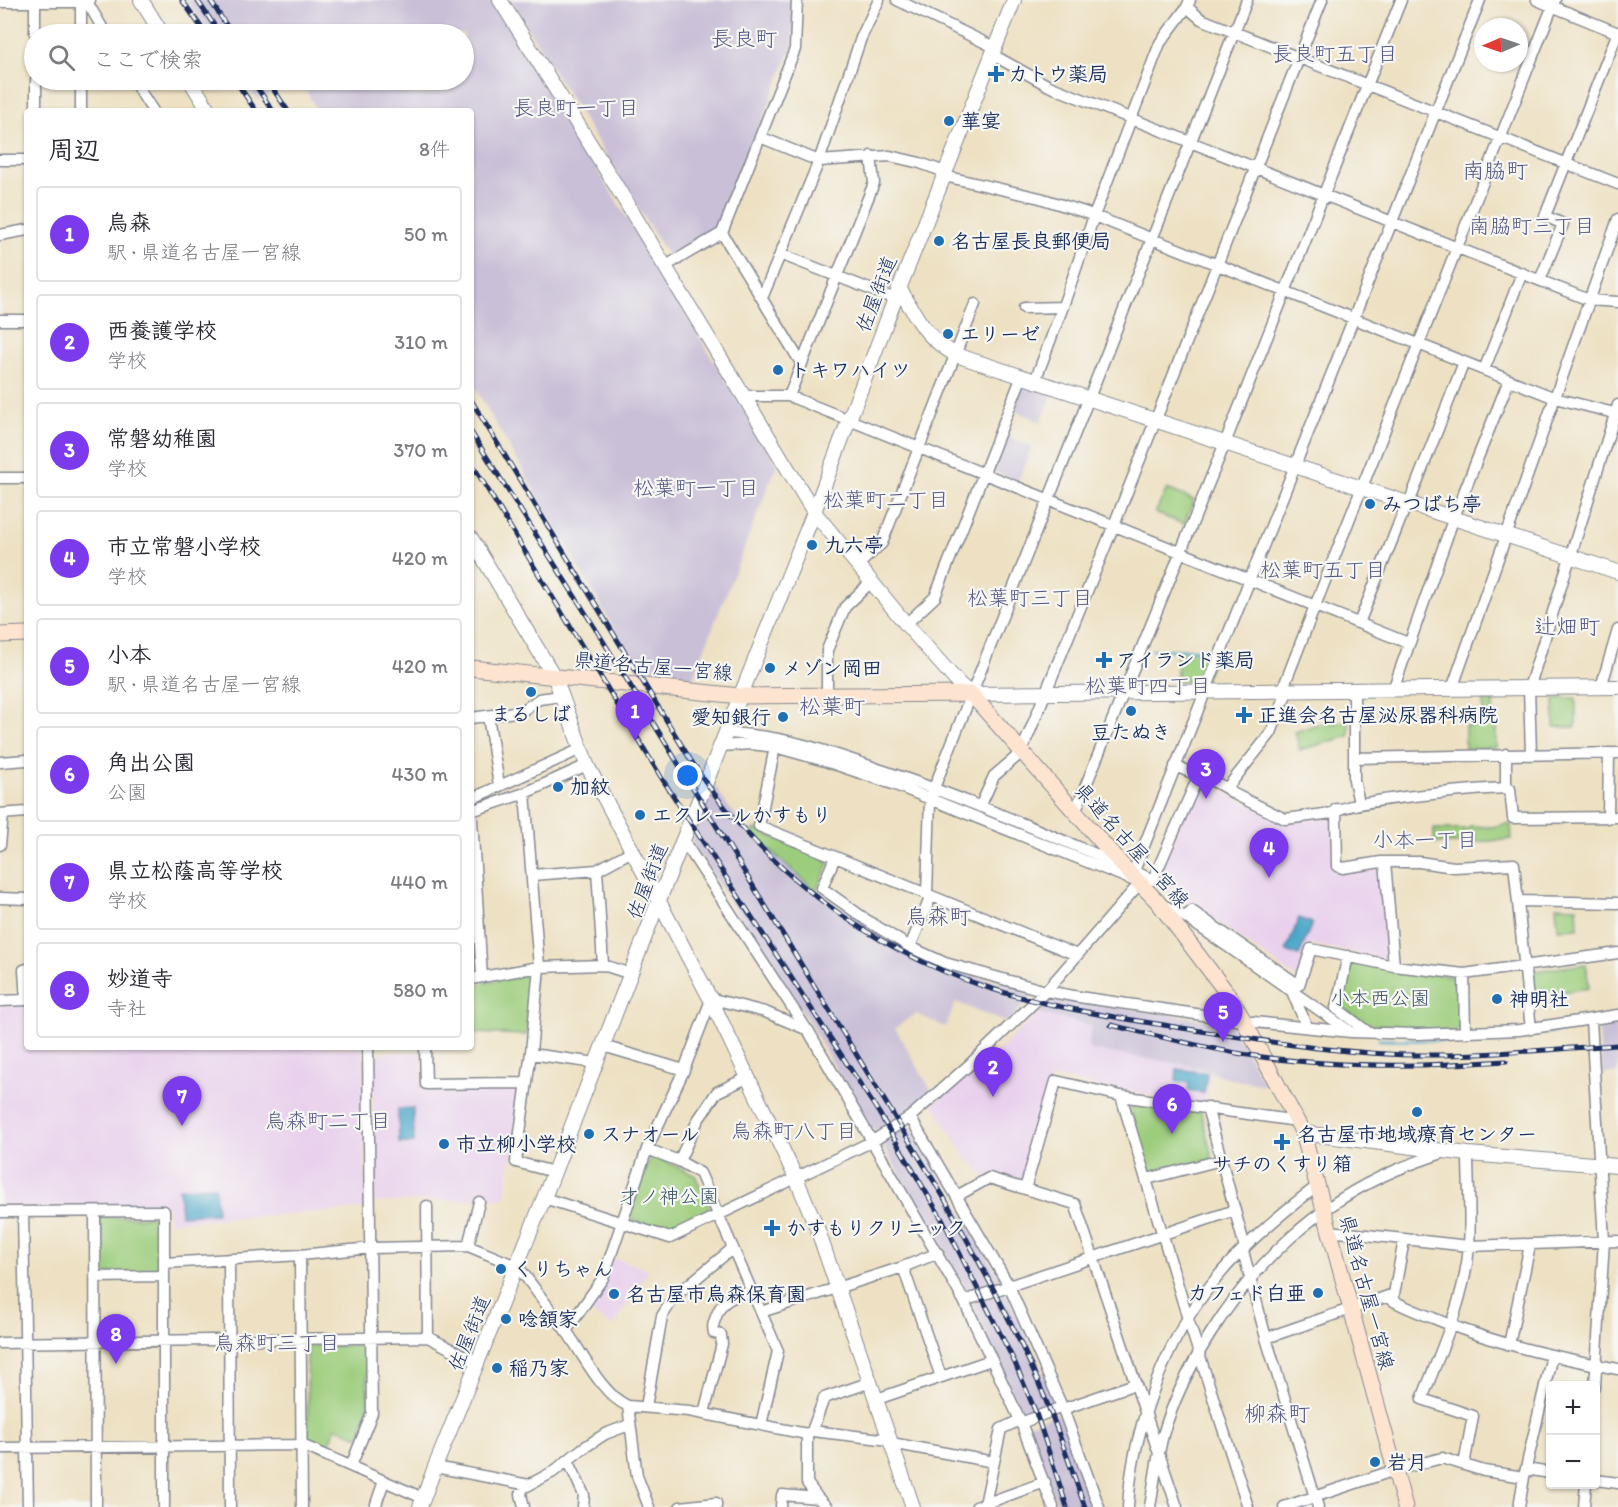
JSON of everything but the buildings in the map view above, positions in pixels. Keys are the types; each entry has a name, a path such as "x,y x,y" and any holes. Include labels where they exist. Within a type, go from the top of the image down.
{"main road":[{"path":"0,635 24,634"},
{"name":"県道名古屋一宮線","path":"474,668 740,696 971,694 1157,901 1230,997 1244,1021 1300,1127 1405,1507"}],"street":[{"path":"1,0 0,2 86,1"},
{"path":"141,0 156,24"},
{"path":"500,0 615,184 814,512 906,624 960,685 971,694 1618,687"},
{"path":"664,267 722,233 795,49 796,0"},
{"path":"762,298 819,160 861,38 879,0"},
{"path":"897,0 994,51 1049,86 1589,300 1618,302"},
{"name":"佐屋街道","path":"421,1502 544,1198 814,512 897,293 1014,0"},
{"path":"910,947 929,895 930,799 933,788 1247,0"},
{"path":"980,807 994,776 1022,753 1322,0"},
{"path":"1075,812 1401,0"},
{"path":"544,1198 670,1238 873,1142 910,1117 968,1066 1046,991 1077,955 1132,873 1480,0"},
{"path":"1538,0 1554,3 1618,33 1545,216 1563,224 1540,280"},
{"path":"35,1 35,24"},
{"path":"83,24 86,1"},
{"path":"86,1 100,24"},
{"path":"1227,788 1271,733 1285,697 1282,691 1554,3"},
{"path":"906,624 935,597 982,474 1063,307 1094,216 1160,43 1188,4 1201,19 1618,184"},
{"path":"36,90 36,108"},
{"path":"81,90 81,108"},
{"path":"139,90 151,108"},
{"path":"196,90 207,108"},
{"path":"760,137 819,160 890,156 920,163 945,174 1040,198 1152,238 1555,398 1617,410 1529,688 1532,754"},
{"path":"789,396 874,183 871,156"},
{"path":"0,160 24,160"},
{"path":"1452,689 1618,219"},
{"path":"0,235 24,231"},
{"path":"722,233 801,363"},
{"path":"780,254 897,293 929,336 940,346 956,354 1618,572"},
{"path":"1484,370 1522,273"},
{"path":"857,566 882,543 975,304"},
{"path":"1024,308 1063,307"},
{"path":"0,320 24,320"},
{"path":"1359,623 1464,362"},
{"path":"1393,690 1454,517 1509,380"},
{"path":"744,396 789,396 1408,643"},
{"path":"0,478 24,478"},
{"path":"475,553 555,678 587,765 660,900 796,1178 817,1228 913,1507"},
{"path":"827,695 828,648 845,607 871,582"},
{"path":"1601,687 1618,630"},
{"path":"1354,690 1354,780 1359,803"},
{"path":"474,718 522,711 539,699 561,696"},
{"path":"488,716 499,785"},
{"path":"723,739 752,734 796,741 933,788 1132,873"},
{"path":"723,739 775,747 825,761 1154,880 1198,777"},
{"path":"775,747 759,826 1077,955"},
{"path":"474,804 499,785 581,749"},
{"path":"1175,766 1227,788 1234,794 1285,819 1333,813 1336,809 1359,803 1400,797 1506,788 1510,789 1513,818 1613,817 1613,753 1354,758"},
{"path":"1506,754 1506,788"},
{"path":"0,762 24,760"},
{"path":"474,805 525,793 587,765"},
{"path":"525,793 539,967 531,1054 516,1162 554,1172"},
{"path":"1336,809 1337,866 1343,868 1385,862 1419,862 1454,867 1514,864 1531,1029"},
{"path":"0,845 2,814 24,812"},
{"path":"683,840 808,1030 938,1253 964,1301 1021,1421 1053,1507"},
{"path":"532,874 597,870 634,850"},
{"path":"835,857 822,888 868,921 910,947 945,963 1046,991 1244,1021 1351,1032 1466,1034 1531,1029 1618,1015"},
{"path":"1385,862 1394,966"},
{"path":"597,870 603,965"},
{"path":"474,892 477,978 539,967 603,965 631,974"},
{"path":"0,898 24,898"},
{"path":"1157,901 1185,917 1351,1032"},
{"path":"1518,902 1618,903"},
{"path":"1185,917 1192,910 1299,985 1311,949 1394,966 1464,974 1618,953"},
{"path":"1348,956 1336,1008 1368,1032"},
{"path":"1464,974 1466,1034"},
{"path":"1293,994 1307,1027"},
{"path":"710,999 765,1012 808,1030"},
{"path":"566,1331 603,1278 647,1149 684,1071 710,999"},
{"path":"0,1001 24,1000"},
{"path":"1591,1020 1604,1241 1595,1381"},
{"path":"603,1046 684,1071"},
{"path":"351,1466 372,1413 368,1050"},
{"path":"425,1050 426,1084 527,1083"},
{"path":"531,1054 596,1063"},
{"path":"679,1161 698,1120 717,1092 747,1078"},
{"path":"1025,1189 1056,1081 1122,1096 1207,1107 1300,1127 1447,1151 1618,1166"},
{"path":"1122,1096 1188,1319 1248,1507"},
{"path":"1207,1107 1266,1338 1316,1502"},
{"path":"910,1117 1009,1286 1063,1408 1099,1507"},
{"path":"647,1149 679,1161 700,1173 778,1351 761,1425"},
{"path":"1150,1507 1163,1436 1182,1383 1228,1305 1288,1240 1323,1211 1392,1172 1447,1151"},
{"path":"1464,1465 1473,1416 1422,1400 1450,1325 1463,1282 1468,1246 1468,1154"},
{"path":"1147,1179 1221,1160"},
{"path":"957,1196 989,1178 1075,1204 1177,1507"},
{"path":"1128,1507 1131,1475 1158,1378 1188,1319 1205,1294 1244,1250 1285,1211 1316,1187"},
{"path":"468,1245 479,1202"},
{"path":"427,1206 428,1337"},
{"path":"964,1301 1235,1210"},
{"path":"0,1212 164,1212 164,1507"},
{"path":"23,1212 28,1507"},
{"path":"95,1212 96,1507"},
{"path":"1329,1231 1468,1246 1618,1241"},
{"path":"1266,1338 1394,1294 1404,1239"},
{"path":"164,1263 300,1255 371,1248 468,1245 516,1265 566,1331 604,1387 620,1403 628,1406 704,1413 810,1433 891,1441 994,1462"},
{"path":"1509,1345 1530,1245"},
{"path":"646,1407 662,1316 675,1296 733,1248"},
{"path":"761,1312 903,1267 938,1253"},
{"path":"300,1255 302,1507"},
{"path":"229,1259 230,1507"},
{"path":"903,1267 941,1377"},
{"path":"95,1277 164,1276"},
{"path":"704,1413 722,1344 721,1335 714,1333 712,1326 719,1307 727,1300 752,1291"},
{"path":"1387,1297 1398,1304 1450,1325 1509,1345 1618,1369"},
{"path":"0,1343 428,1337 478,1362"},
{"path":"1519,1507 1552,1355"},
{"path":"877,1399 991,1360"},
{"path":"827,1507 807,1483 810,1433 824,1398 871,1382"},
{"path":"983,1506 1001,1429 1135,1384"},
{"path":"628,1406 637,1476 649,1507"},
{"path":"524,1507 521,1494 523,1488 553,1472 605,1434 629,1425"},
{"path":"0,1448 302,1446 384,1481 421,1502"},
{"path":"1284,1507 1316,1502 1395,1470 1442,1458 1484,1471 1546,1473"},
{"path":"568,1460 584,1495 583,1507"},
{"path":"435,1467 529,1485"},
{"path":"375,1507 384,1481"},
{"path":"1600,1481 1618,1483"},
{"path":"983,1506 1045,1482"},
{"path":"1584,1507 1586,1489"},
{"path":"781,1507 782,1495 818,1498"},
{"path":"680,1507 716,1503 716,1507"}],"shaded area":[{"path":"186,0 492,0 496,4 777,464 692,681 641,675 474,386 474,108 315,108 306,90 474,90 474,24 204,24"},
{"path":"510,0 795,0 793,45 717,232 669,258"},
{"path":"250,90 277,90 258,100"},
{"path":"1026,384 1053,393 1041,422 1013,410"},
{"path":"1003,435 1032,447 1018,481 992,471 990,467"},
{"path":"1200,780 1283,821 1334,818 1334,867 1339,873 1381,868 1388,957 1385,959 1310,944 1298,979 1198,909 1154,884"},
{"path":"713,783 727,805 753,835 816,891 869,927 946,967 1031,992 1033,996 1006,1023 956,1002 945,1027 916,1014 895,1028 931,1090 910,1109 876,1131 872,1130 809,1023 692,844 691,840"},
{"path":"1053,997 1227,1023 1231,1025 1265,1085 1230,1079 1198,1067 1091,1050 1088,1048 1091,1026 1038,1013"},
{"path":"0,1006 24,1006 24,1050 363,1050 365,1209 169,1222 168,1206 0,1208"},
{"path":"1038,1013 1091,1026 1088,1048 1198,1067 1210,1073 1205,1103 1122,1092 1052,1077 1022,1180 1018,1183 982,1176 973,1161 969,1163 933,1104 980,1061 985,1063"},
{"path":"1618,1024 1618,1073 1602,1074 1599,1029"},
{"name":"市立柳小学校","path":"422,1052 422,1087 519,1087 521,1090 505,1198 375,1203 373,1053"},
{"path":"908,1123 1000,1278 998,1284 968,1294 966,1292 940,1241 881,1143 881,1140"},
{"name":"名古屋市烏森保育園","path":"614,1258 649,1270 613,1327 586,1309"},
{"path":"1001,1292 1007,1293 1056,1402 1055,1406 1027,1416 1022,1414 973,1305 975,1302"},
{"path":"1057,1414 1062,1418 1095,1507 1058,1507 1028,1428 1029,1424"}],"green space":[{"path":"1167,489 1194,500 1184,524 1155,513"},
{"path":"1217,649 1204,681 1177,681 1177,650"},
{"path":"1554,698 1576,698 1576,727 1554,727"},
{"path":"1493,699 1496,748 1465,749 1465,726 1484,726 1483,700"},
{"path":"1349,721 1349,736 1300,750 1295,732 1315,725"},
{"path":"1511,823 1512,839 1434,843 1434,829 1469,829 1470,826 1492,827"},
{"path":"754,829 827,859 829,864 816,891 753,835"},
{"path":"1556,906 1577,907 1578,928 1558,929"},
{"name":"小本西公園","path":"1357,962 1459,979 1462,1027 1455,1032 1370,1027 1339,1005 1350,963"},
{"path":"1586,964 1589,988 1533,996 1531,974 1533,971"},
{"path":"531,974 534,977 526,1035 474,1033 474,984"},
{"path":"1133,1103 1201,1112 1212,1156 1210,1160 1154,1175 1149,1173 1130,1109"},
{"name":"才ノ神公園","path":"651,1155 695,1175 711,1210 668,1231 632,1220 631,1212"},
{"path":"99,1217 157,1217 159,1270 156,1273 103,1274"},
{"path":"309,1346 367,1347 368,1409 359,1437 336,1427 326,1451 310,1444 308,1440 307,1349"}],"water":[{"path":"1299,918 1312,923 1299,956 1286,951"},
{"path":"1177,1069 1207,1073 1204,1093 1188,1090 1189,1083 1176,1081"},
{"path":"413,1108 414,1143 399,1143 398,1109"},
{"path":"215,1186 217,1213 181,1215 179,1188"}],"waterway":[{"path":"1152,650 1217,649"},
{"path":"1603,1025 1618,1022"},
{"path":"1379,1040 1476,1041 1577,1029"}],"railway":[{"path":"182,0 199,24"},
{"path":"197,0 213,24"},
{"path":"210,0 226,24"},
{"path":"242,90 254,108"},
{"path":"259,90 271,108"},
{"path":"274,90 286,108"},
{"path":"474,405 690,759 718,798 749,835 783,869 859,927 901,951 989,988 1034,1001 1124,1019 1291,1045 1413,1055 1618,1045"},
{"path":"474,437 600,636 943,1196 1020,1341 1054,1420 1085,1507"},
{"path":"474,467 661,777 879,1113 946,1226 1015,1363 1036,1413 1067,1507"},
{"path":"1111,1025 1219,1050 1317,1063 1380,1065 1506,1061"}],"place":[{"name":"カトウ薬局","path":"996,74"},
{"name":"華宴","path":"949,121"},
{"name":"名古屋長良郵便局","path":"939,241"},
{"name":"エリーゼ","path":"948,334"},
{"name":"トキワハイツ","path":"778,370"},
{"name":"みつばち亭","path":"1370,504"},
{"name":"九六亭","path":"812,545"},
{"name":"アイランド薬局","path":"1104,660"},
{"name":"メゾン岡田","path":"770,668"},
{"name":"まるしば","path":"531,692"},
{"name":"豆たぬき","path":"1131,711"},
{"name":"正進会名古屋泌尿器科病院","path":"1244,715"},
{"name":"愛知銀行","path":"783,717"},
{"name":"烏森","path":"635,741"},
{"name":"加紋","path":"558,787"},
{"name":"常磐幼稚園","path":"1206,799"},
{"name":"エクレールかすもり","path":"640,815"},
{"name":"市立常磐小学校","path":"1269,878"},
{"name":"神明社","path":"1497,999"},
{"name":"小本","path":"1223,1042"},
{"name":"西養護学校","path":"993,1097"},
{"name":"名古屋市地域療育センター","path":"1417,1112"},
{"name":"県立松蔭高等学校","path":"182,1126"},
{"name":"スナオール","path":"589,1134"},
{"name":"角出公園","path":"1172,1134"},
{"name":"サチのくすり箱","path":"1282,1142"},
{"name":"市立柳小学校","path":"444,1144"},
{"name":"かすもりクリニック","path":"772,1228"},
{"name":"くりちゃん","path":"501,1269"},
{"name":"カフェド白亜","path":"1318,1293"},
{"name":"名古屋市烏森保育園","path":"614,1294"},
{"name":"唸頷家","path":"506,1319"},
{"name":"妙道寺","path":"116,1364"},
{"name":"稲乃家","path":"497,1368"},
{"name":"岩月","path":"1375,1462"}],"district":[{"name":"長良町","path":"744,38"},
{"name":"長良町五丁目","path":"1335,54"},
{"name":"長良町一丁目","path":"576,108"},
{"name":"南脇町","path":"1495,170"},
{"name":"南脇町三丁目","path":"1532,226"},
{"name":"松葉町一丁目","path":"696,488"},
{"name":"松葉町二丁目","path":"886,500"},
{"name":"松葉町五丁目","path":"1323,570"},
{"name":"松葉町三丁目","path":"1030,598"},
{"name":"辻畑町","path":"1567,626"},
{"name":"松葉町四丁目","path":"1148,686"},
{"name":"松葉町","path":"832,706"},
{"name":"小本一丁目","path":"1425,840"},
{"name":"烏森町","path":"938,916"},
{"name":"烏森町二丁目","path":"328,1121"},
{"name":"烏森町八丁目","path":"794,1131"},
{"name":"烏森町三丁目","path":"277,1343"},
{"name":"柳森町","path":"1277,1413"}]}
